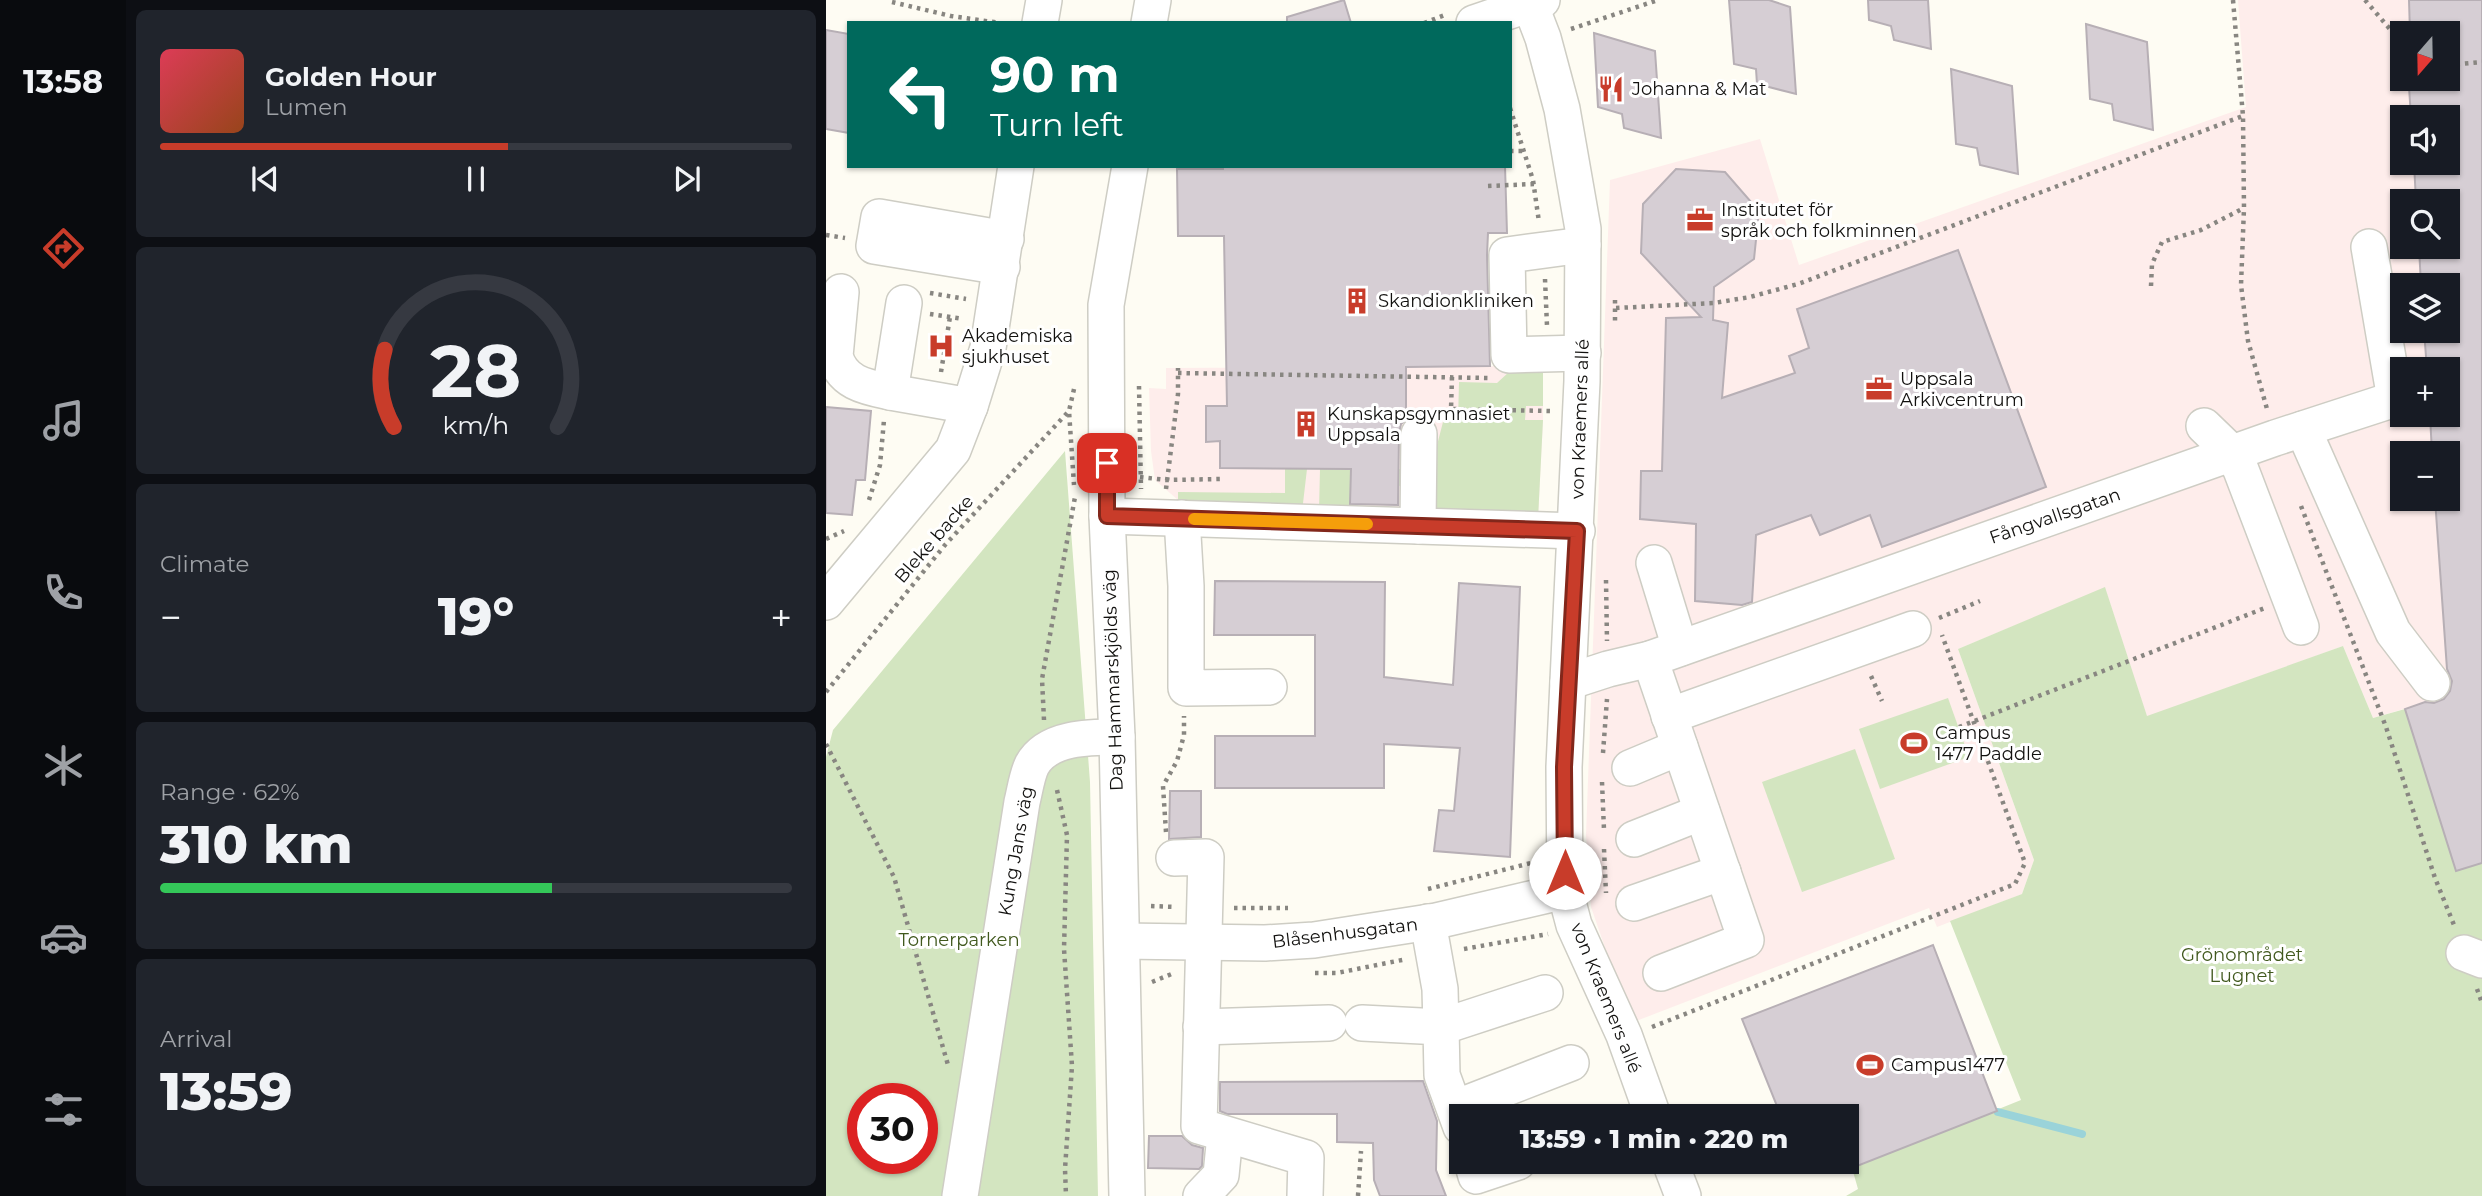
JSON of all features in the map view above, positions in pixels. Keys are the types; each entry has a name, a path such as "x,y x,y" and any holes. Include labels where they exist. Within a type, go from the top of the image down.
{"street":[{"path":"1040,21 1044,0"},
{"path":"1149,21 1153,0"},
{"path":"1481,21 1536,2"},
{"name":"von Kraemers allé","path":"1536,2 1562,109 1583,229 1583,353 1577,531 1564,767 1565,891 1574,925 1641,1027 1651,1104"},
{"path":"826,602 953,450 970,407 988,348 1016,168"},
{"name":"Dag Hammarskjölds väg","path":"1127,1196 1117,737 1107,516 1106,305 1130,168"},
{"path":"1583,245 1507,255 1510,355 1583,353"},
{"name":"Fångvallsgatan","path":"1568,682 1665,653 2289,433 2395,399 2369,247"},
{"path":"841,292 835,356 842,373 859,385 970,407"},
{"path":"890,392 904,303"},
{"path":"2204,426 2233,454 2295,613"},
{"path":"2289,433 2393,632 2432,683"},
{"path":"1418,526 1419,434"},
{"path":"1107,516 1577,531"},
{"path":"1174,518 1186,586 1186,688 1269,687"},
{"path":"1654,563 1674,732 1746,940 1661,972"},
{"path":"1612,769 1674,732 1930,622"},
{"path":"1046,749 1077,741 1117,737"},
{"name":"Kung Jans väg","path":"960,1196 1022,802 1032,765 1046,749"},
{"path":"1619,844 1702,812"},
{"path":"1174,858 1206,857 1199,1126 1306,1158 1305,1196"},
{"path":"1620,903 1723,872"},
{"name":"Blåsenhusgatan","path":"1122,941 1204,925 1265,943 1314,940 1422,907 1565,891"},
{"path":"1422,907 1440,989 1442,1075 1453,1104"},
{"path":"1201,1027 1346,1023 1441,1027 1545,993"},
{"path":"1485,1104 1571,1063"},
{"path":"1201,1196 1221,1175 1225,1135"},
{"path":"1675,1174 1683,1196"}],"path":[{"path":"1543,38 1658,0"},
{"path":"2233,0 2243,116 2241,285 2248,341 2289,433"},
{"path":"2365,0 2390,29"},
{"path":"892,2 986,21"},
{"path":"2460,64 2482,62"},
{"path":"1616,308 1714,303 1798,284 2243,116"},
{"path":"1512,151 1524,151"},
{"path":"1488,186 1534,184"},
{"path":"2151,286 2152,264 2162,242 2201,230 2244,208"},
{"path":"1614,295 1615,335"},
{"path":"943,315 964,319"},
{"path":"939,383 950,317"},
{"path":"1174,518 1166,480 1178,394 1178,370 1458,377"},
{"path":"1452,377 1451,409 1552,411"},
{"path":"867,504 877,478 890,392"},
{"name":"Bleke backe","path":"826,692 944,545 1069,411"},
{"path":"1141,477 1166,480 1220,479"},
{"path":"1066,1196 1065,1169 1072,1066 1065,949 1067,835 1046,749 1042,679 1075,496"},
{"path":"2298,498 2386,727 2435,878 2473,957 2482,1003"},
{"path":"826,539 847,530"},
{"path":"1605,567 1620,903"},
{"path":"1959,727 1972,720 2295,613 2330,582"},
{"path":"1641,1027 2015,884 2025,863 1972,720 1930,622 1980,601"},
{"path":"1871,677 1882,701"},
{"path":"1174,858 1168,858 1164,786 1177,761 1184,735 1186,688"},
{"path":"826,744 894,877 951,1073"},
{"path":"1422,907 1565,855 1619,844"},
{"path":"1151,906 1204,925 1298,908"},
{"path":"1358,1196 1361,1151"}],"shaded area":[{"path":"2238,0 2482,0 2482,863 2456,871 2404,709 2373,718 2343,646 2147,717 2105,588 1958,649 2034,860 2022,894 1937,927 1929,908 1631,1023 1591,907 1586,835 1610,180 1760,139 1799,265 2246,107"},
{"path":"1543,366 1538,519 1195,504 1178,500 1155,480 1151,451 1149,388 1166,389 1166,368"}],"green space":[{"path":"1509,372 1543,372 1543,406 1526,406 1525,420 1543,420 1538,519 1460,516 1435,509 1429,476 1443,422 1458,421 1459,382 1497,383"},
{"name":"Tornerparken","path":"1065,451 1090,782 1098,1196 826,1196 826,757 833,730"},
{"path":"1285,469 1307,469 1302,512 1195,504 1178,500 1178,492 1285,493"},
{"path":"1320,469 1405,469 1404,486 1351,485 1350,509 1319,512"},
{"name":"Grönområdet Lugnet","path":"2105,587 2147,716 2343,646 2373,718 2405,709 2456,871 2482,863 2482,1196 1846,1196 1858,1189 1854,1174 1859,1174 1859,1165 2021,1100 1950,921 2022,894 2034,860 1958,649"},
{"name":"Campus 1477 Paddle","path":"1948,698 1969,757 1880,789 1859,729"},
{"path":"1855,749 1895,859 1802,892 1762,782"}],"building":[{"path":"1344,0 1350,21 1287,21 1287,17"},
{"path":"1729,0 1769,0 1790,7 1796,94 1757,84 1756,69 1734,64"},
{"path":"1868,0 1928,0 1931,49 1894,40 1891,26 1869,20"},
{"path":"2409,0 2482,0 2482,863 2456,871 2405,709 2444,699 2450,691 2452,681 2447,669 2436,511 2460,511 2460,441 2431,441 2431,427 2460,427 2460,357 2426,357 2425,343 2460,343 2460,273 2420,273 2420,259 2460,259 2460,189 2415,189 2415,175 2460,175 2460,105 2410,105 2409,91 2460,91 2460,21 2410,21"},
{"path":"2086,24 2147,42 2153,130 2114,120 2112,104 2090,99"},
{"path":"826,30 847,34 847,133 826,129"},
{"path":"1594,33 1655,51 1661,138 1624,128 1622,114 1598,107"},
{"path":"1951,69 2012,86 2018,174 1980,165 1977,148 1956,144"},
{"name":"Skandionkliniken","path":"1505,168 1507,233 1488,233 1490,366 1406,367 1406,420 1401,424 1399,434 1398,505 1350,504 1351,469 1220,468 1220,441 1206,442 1206,406 1227,406 1224,236 1178,236 1177,169"},
{"name":"Uppsala Arkivcentrum","path":"1676,169 1725,172 1759,211 1754,259 1714,287 1713,320 1728,323 1722,398 1795,373 1789,356 1809,348 1797,309 1958,250 2046,487 1882,547 1870,515 1820,535 1811,515 1756,535 1752,602 1742,605 1695,601 1696,524 1640,519 1641,471 1662,471 1666,318 1701,317 1641,253 1643,204"},
{"path":"826,407 871,411 865,480 856,480 852,515 826,513"},
{"path":"1215,581 1385,582 1384,677 1453,685 1459,583 1520,587 1510,857 1434,851 1439,810 1454,811 1460,748 1384,744 1384,788 1215,788 1215,736 1315,736 1315,635 1214,635"},
{"path":"1170,791 1201,791 1201,837 1169,839"},
{"name":"Campus1477","path":"1933,945 1997,1111 1859,1165 1859,1104 1776,1104 1742,1019"},
{"path":"1423,1081 1437,1121 1436,1170 1446,1196 1380,1196 1374,1180 1373,1143 1337,1142 1337,1114 1227,1114 1220,1111 1220,1082"},
{"path":"1149,1136 1182,1136 1192,1145 1203,1148 1202,1166 1199,1169 1148,1168"}],"waterway":[{"path":"1998,1112 2082,1134"}],"slow traffic":[{"path":"1194,519 1367,524"}],"place":[{"name":"Johanna & Mat","path":"1611,89"},
{"name":"Institutet för språk och folkminnen","path":"1700,220"},
{"name":"Skandionkliniken","path":"1357,301"},
{"name":"Akademiska sjukhuset","path":"941,346"},
{"name":"Uppsala Arkivcentrum","path":"1879,389"},
{"name":"Kunskapsgymnasiet Uppsala","path":"1306,424"},
{"name":"Campus 1477 Paddle","path":"1914,743"},
{"name":"Campus1477","path":"1870,1065"}],"route":[{"path":"1107,463 1107,516 1577,531 1564,767 1565,873"}]}
